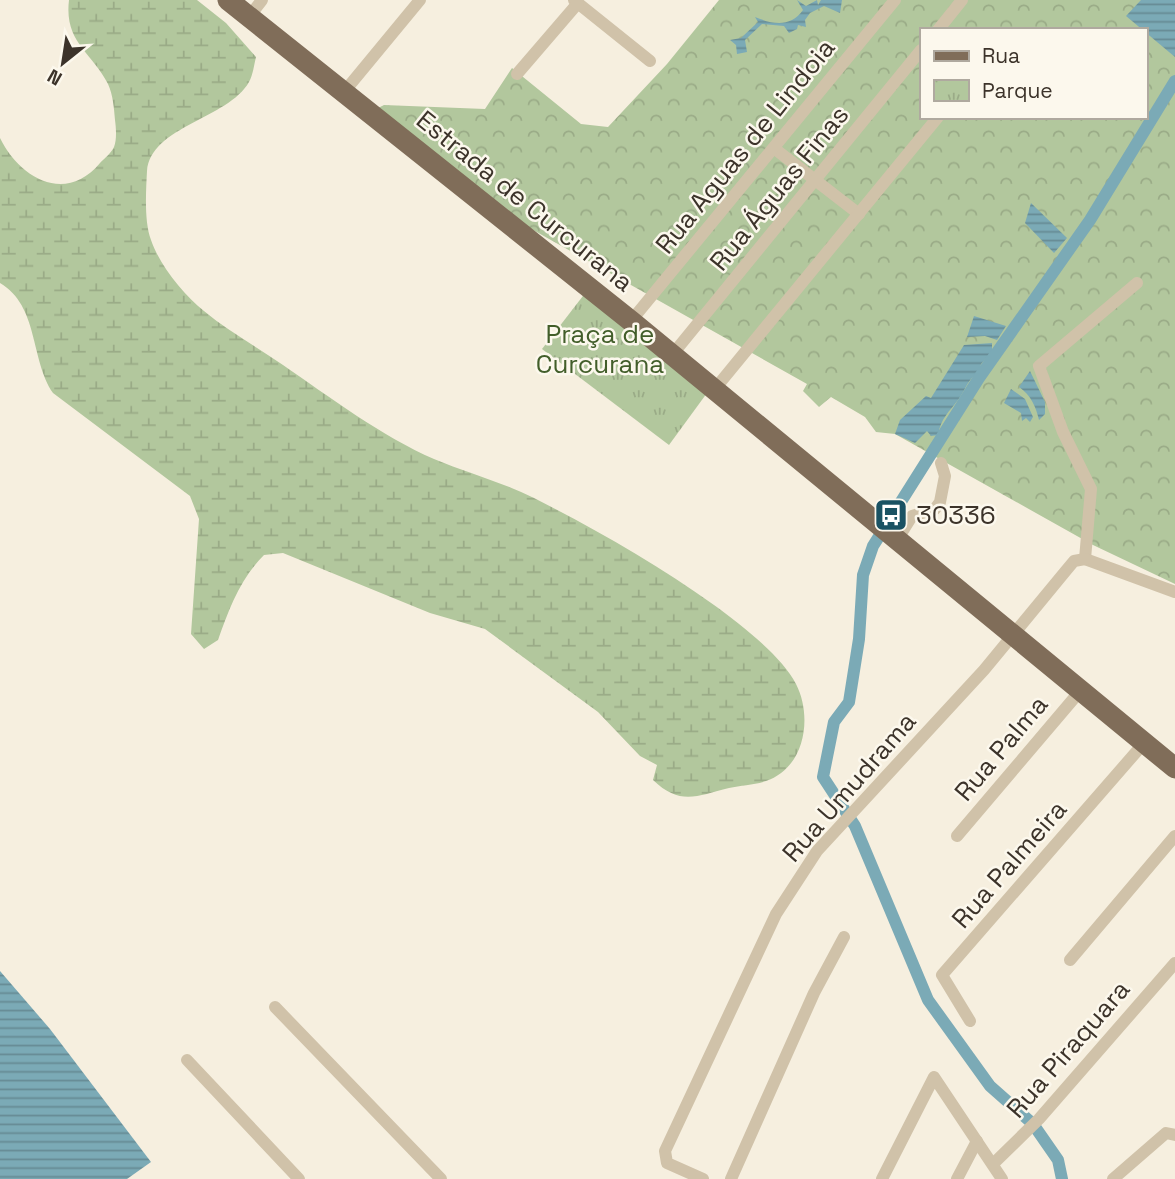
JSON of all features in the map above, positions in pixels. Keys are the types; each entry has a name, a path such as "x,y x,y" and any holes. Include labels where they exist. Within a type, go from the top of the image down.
{"main road":[{"name":"Estrada de Curcurana","path":"228,0 255,8 344,92 631,321 1175,768"}],"street":[{"path":"344,92 420,0"},
{"name":"Rua Aguas de Lindoia","path":"631,321 775,149 894,0"},
{"path":"940,28 962,0"},
{"path":"517,74 576,1 650,61"},
{"name":"Rua Águas Finas","path":"672,355 920,51"},
{"path":"714,390 936,119"},
{"path":"775,149 859,214"},
{"path":"1137,283 1039,366 1063,432 1091,489 1085,559 1175,592"},
{"path":"895,538 912,516 935,509 940,502 945,476 941,463"},
{"name":"Rua Umudrama","path":"703,1179 673,1166 664,1158 776,914 794,883 841,823 884,781 1013,636 1074,561 1085,559"},
{"name":"Rua Palma","path":"957,836 1081,690"},
{"name":"Rua Palmeira","path":"970,1021 942,975 1144,743"},
{"path":"1070,960 1175,836"},
{"path":"731,1179 814,993 844,937"},
{"name":"Rua Piraquara","path":"993,1164 1039,1119 1175,963"},
{"path":"275,1007 441,1179"},
{"path":"187,1060 299,1179"},
{"path":"882,1179 934,1077 1002,1179"},
{"path":"1113,1179 1171,1134"},
{"path":"957,1179 977,1141"}],"green space":[{"path":"69,0 197,0 226,23 256,57 249,82 239,95 162,143 152,156 147,171 146,216 151,240 166,269 188,296 223,325 395,439 434,459 522,492 581,523 627,548 736,621 790,673 801,697 804,711 802,740 790,765 766,781 698,796 672,793 653,780 657,765 640,756 598,712 485,629 430,613 283,553 264,555 256,564 236,595 218,640 204,649 191,634 199,519 190,496 53,393 40,365 22,305 13,293 0,283 0,138 19,165 31,175 59,184 73,182 87,175 110,153 115,144 116,126 110,88 75,36 69,14"},
{"path":"719,0 1175,0 1175,584 1093,545 895,434 876,432 865,417 831,397 819,407 803,391 807,384 526,226 378,108 384,105 485,109 512,68 581,124 608,127 667,64"},
{"name":"Praça de Curcurana","path":"586,292 707,393 669,445 542,349"}],"water":[{"path":"797,0 806,6 817,0 818,5 821,0 842,0 840,13 824,6 810,13 805,20 806,27 798,25 797,29 789,33 784,26 762,24 745,40 747,52 737,54 736,45 730,40 741,38 758,22 755,17 775,23 788,22 803,10"},
{"path":"1141,0 1175,0 1175,57 1147,34 1147,28 1140,28 1126,16"},
{"path":"1031,203 1067,238 1054,253 1025,223"},
{"path":"974,316 1006,326 997,340 985,336 967,337"},
{"path":"992,343 992,352 946,416 938,435 931,436 927,431 915,443 895,434 900,420 926,396 931,398 964,345"},
{"path":"1030,371 1045,402 1045,414 1039,420 1032,402 1019,387"},
{"path":"1011,389 1025,399 1033,417 1030,422 1026,418 1022,421 1021,413 1004,403"},
{"path":"0,971 50,1029 151,1162 127,1179 0,1179"}],"waterway":[{"path":"1062,1179 1058,1160 1033,1124 990,1086 928,1000 855,826 823,777 834,722 849,702 859,639 863,575 873,546 979,378 1090,220 1175,81"}],"place":[{"name":"30336","path":"891,515"}]}
